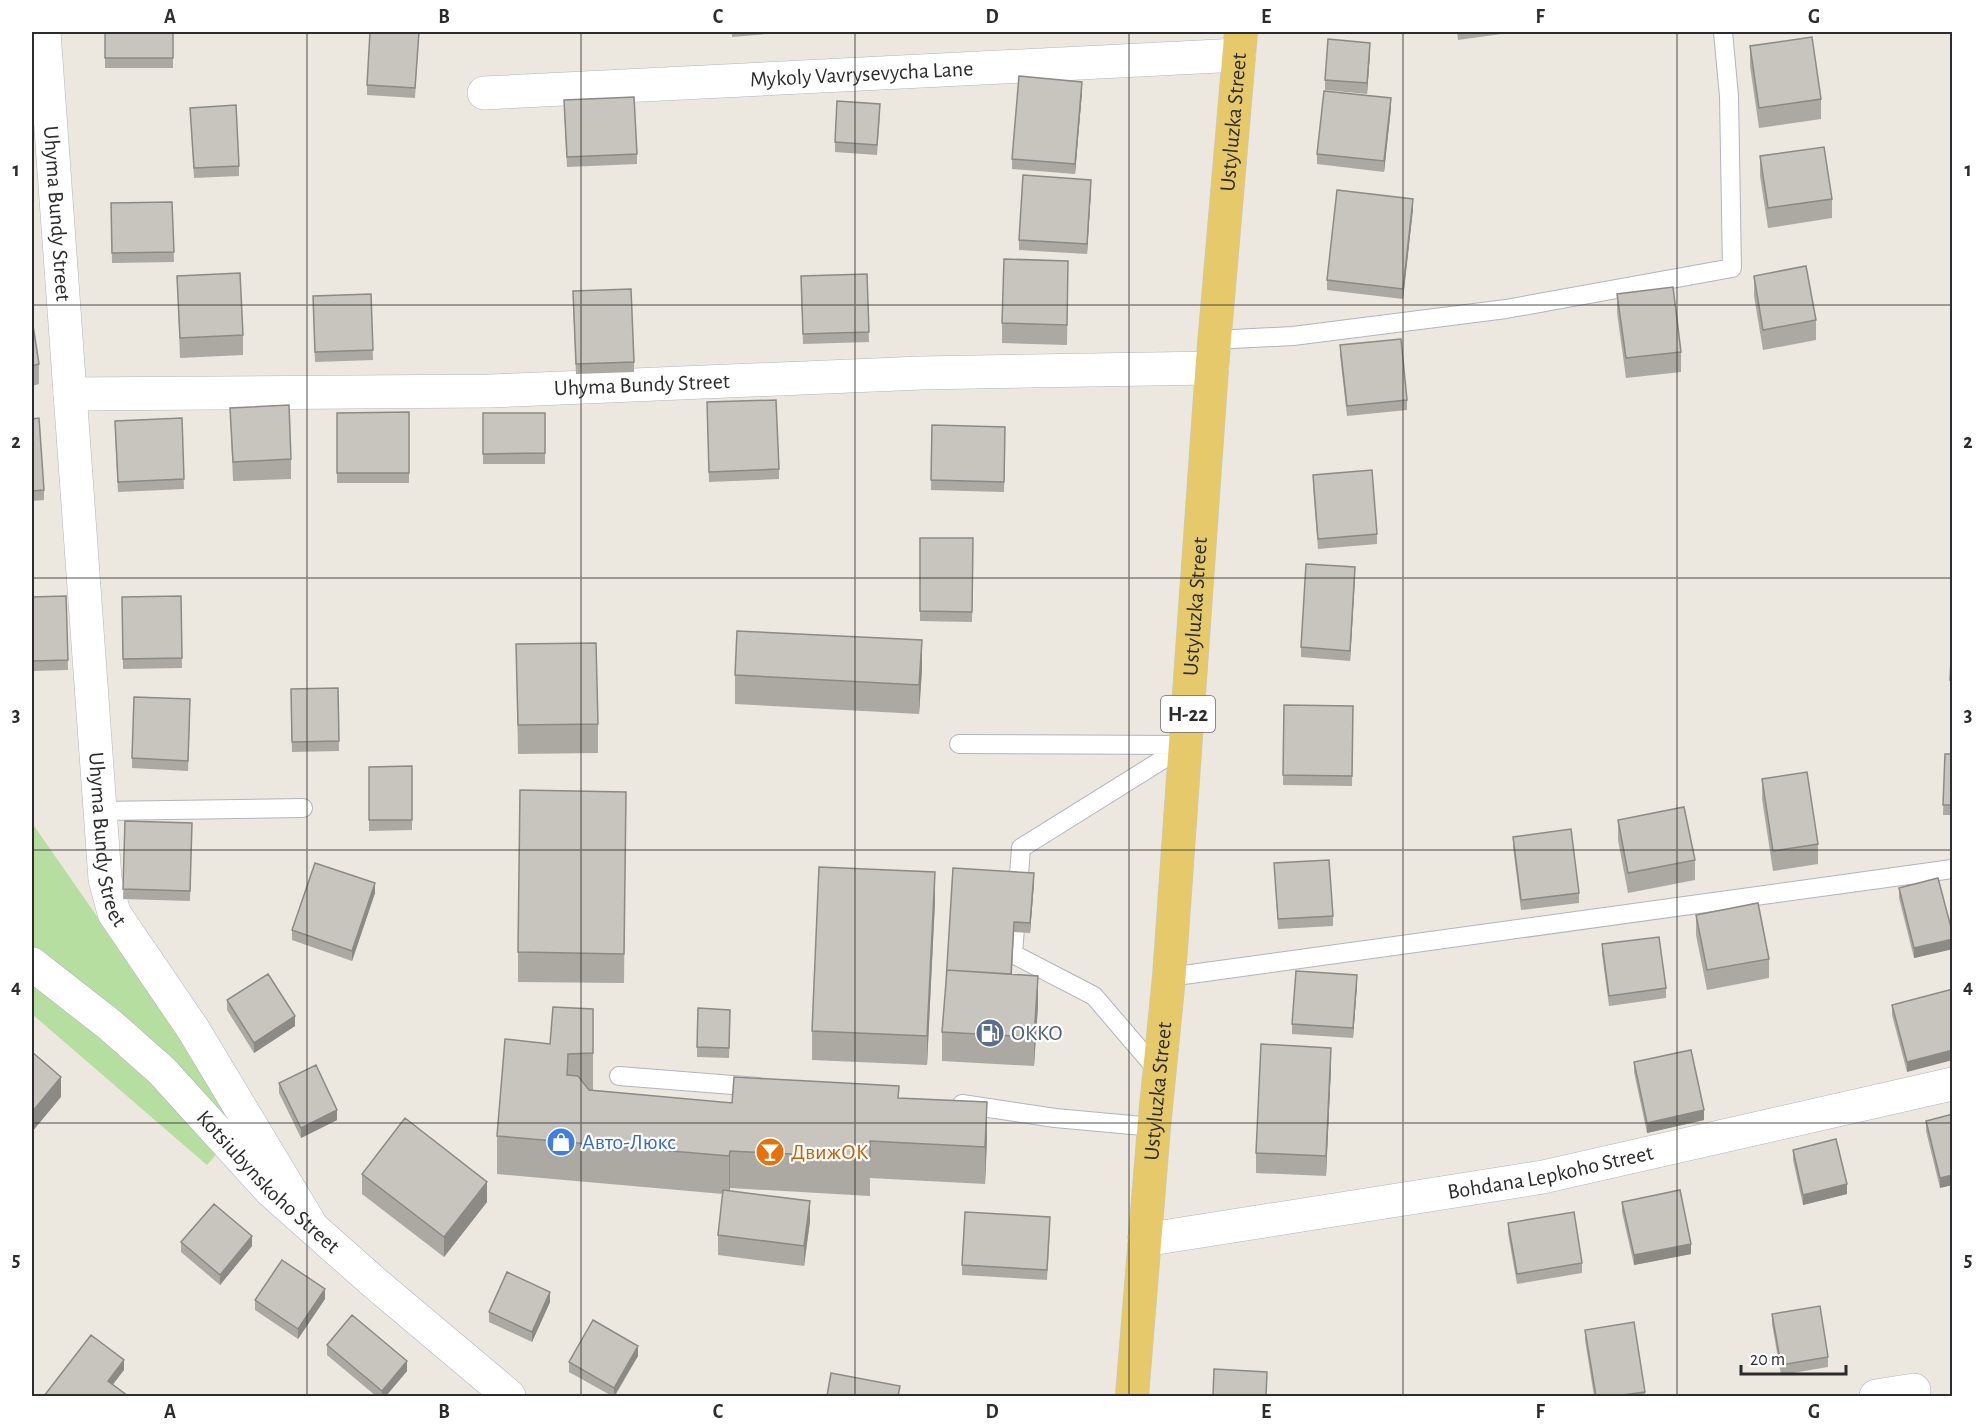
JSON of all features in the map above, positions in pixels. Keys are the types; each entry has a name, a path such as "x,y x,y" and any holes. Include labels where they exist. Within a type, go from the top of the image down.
{"main road":[{"name":"Ustyluzka Street","path":"1132,1396 1169,977 1213,354 1240,43"}],"street":[{"name":"Uhyma Bundy Street","path":"44,32 105,879 114,914 193,1029 312,1227"},
{"name":"Mykoly Vavrysevycha Lane","path":"484,93 1240,43"},
{"name":"Uhyma Bundy Street","path":"70,394 490,391 921,373 1213,354"},
{"name":"Kotsiubynskoho Street","path":"32,964 110,1025 162,1071 271,1191 509,1396"},
{"name":"Bohdana Lepkoho Street","path":"1144,1240 1543,1177 1953,1084"},
{"path":"1876,1396 1914,1390"}],"lane":[{"path":"1213,354 1293,336 1506,309 1732,268 1729,96 1723,32"},
{"path":"959,744 1186,745"},
{"path":"1159,1072 1094,996 1013,954 1021,848 1186,745"},
{"path":"100,812 303,808"},
{"path":"1169,977 1953,869"},
{"path":"619,1076 772,1088"},
{"path":"948,1103 1055,1118 1154,1127"}],"green space":[{"path":"32,823 242,1125 207,1165 32,1014"}],"building":[{"path":"105,32 173,32 173,58 105,58"},
{"path":"370,32 419,32 415,88 367,85"},
{"path":"1812,37 1821,99 1759,108 1750,46"},
{"path":"1328,39 1370,43 1367,83 1325,80"},
{"path":"1019,76 1082,82 1075,164 1012,159"},
{"path":"1324,91 1391,98 1384,161 1317,154"},
{"path":"634,97 637,154 567,157 564,100"},
{"path":"837,101 880,104 877,145 835,142"},
{"path":"236,105 239,166 194,168 190,108"},
{"path":"1824,147 1832,199 1768,208 1760,156"},
{"path":"1023,175 1091,180 1087,244 1019,240"},
{"path":"1337,190 1413,199 1403,289 1327,280"},
{"path":"172,202 174,252 112,253 111,203"},
{"path":"1004,259 1068,261 1067,325 1002,323"},
{"path":"1806,266 1816,320 1763,330 1754,276"},
{"path":"240,273 243,335 180,338 177,276"},
{"path":"867,274 869,332 803,334 801,276"},
{"path":"1673,287 1681,352 1626,358 1617,294"},
{"path":"631,289 634,362 576,364 573,291"},
{"path":"371,294 373,350 315,352 313,296"},
{"path":"32,319 39,364 32,366"},
{"path":"1401,339 1407,400 1347,406 1340,345"},
{"path":"776,400 779,469 709,472 707,402"},
{"path":"289,405 291,459 233,462 230,408"},
{"path":"409,412 409,473 337,473 337,413"},
{"path":"483,413 545,413 545,453 483,454"},
{"path":"39,418 44,490 32,491 32,419"},
{"path":"182,418 184,479 118,482 115,421"},
{"path":"932,425 1005,427 1004,482 931,480"},
{"path":"1372,470 1377,534 1318,539 1313,475"},
{"path":"920,538 973,538 972,612 920,611"},
{"path":"1306,564 1355,567 1350,651 1301,647"},
{"path":"66,596 68,660 32,661 32,597"},
{"path":"181,596 182,658 123,659 122,597"},
{"path":"1953,621 1953,680 1950,680"},
{"path":"737,631 922,640 919,685 735,675"},
{"path":"596,643 598,724 518,725 516,644"},
{"path":"338,688 339,741 292,742 291,689"},
{"path":"134,697 190,699 188,761 132,758"},
{"path":"1284,705 1353,706 1352,776 1283,775"},
{"path":"1945,754 1953,754 1953,805 1943,805"},
{"path":"412,766 412,820 369,820 369,767"},
{"path":"1807,772 1818,844 1773,851 1762,779"},
{"path":"520,790 626,792 624,954 518,952"},
{"path":"1684,807 1695,860 1628,873 1618,820"},
{"path":"125,821 192,823 190,891 123,889"},
{"path":"1571,829 1579,893 1521,900 1513,837"},
{"path":"1329,860 1333,916 1278,919 1274,863"},
{"path":"315,863 375,883 352,951 292,930"},
{"path":"819,867 935,872 927,1036 812,1031"},
{"path":"953,868 1034,873 1030,923 1014,922 1011,974 947,970 946,982"},
{"path":"1938,878 1953,939 1914,948 1899,888"},
{"path":"1758,903 1769,959 1707,970 1696,915"},
{"path":"1659,937 1666,988 1609,996 1602,944"},
{"path":"947,970 1038,976 1034,1037 942,1032"},
{"path":"1296,971 1357,975 1353,1028 1292,1024"},
{"path":"268,974 295,1016 254,1043 227,1000"},
{"path":"1953,989 1953,1050 1907,1062 1892,1005"},
{"path":"553,1007 593,1009 593,1053 568,1054 567,1075 578,1076 589,1090 732,1103 734,1077 899,1086 898,1098 987,1102 985,1147 870,1141 870,1158 730,1151 729,1156 497,1136 505,1039 550,1044"},
{"path":"698,1008 730,1010 729,1048 697,1047"},
{"path":"1261,1044 1331,1048 1326,1156 1256,1153"},
{"path":"1691,1050 1704,1110 1647,1123 1634,1062"},
{"path":"32,1052 61,1077 32,1112"},
{"path":"316,1065 337,1110 301,1128 279,1083"},
{"path":"1953,1114 1953,1175 1940,1178 1926,1121"},
{"path":"405,1118 487,1182 444,1237 362,1174"},
{"path":"1836,1139 1847,1184 1803,1195 1793,1150"},
{"path":"723,1190 810,1201 804,1246 718,1235"},
{"path":"1680,1190 1691,1244 1634,1255 1622,1202"},
{"path":"214,1204 252,1236 220,1275 181,1242"},
{"path":"965,1212 1050,1217 1047,1270 962,1265"},
{"path":"1574,1212 1582,1263 1517,1274 1508,1223"},
{"path":"282,1260 325,1289 298,1329 255,1300"},
{"path":"507,1272 550,1292 532,1332 489,1312"},
{"path":"1820,1306 1828,1357 1781,1365 1772,1314"},
{"path":"352,1315 407,1361 382,1391 327,1345"},
{"path":"593,1320 638,1346 614,1388 569,1362"},
{"path":"1634,1322 1645,1392 1596,1396 1585,1330"},
{"path":"91,1335 124,1360 108,1381 128,1396 44,1396"},
{"path":"1214,1369 1267,1372 1266,1396 1213,1396"},
{"path":"831,1373 900,1386 898,1396 827,1396"}],"place":[{"name":"OKKO","path":"990,1033"},
{"name":"Авто-Люкс","path":"561,1142"},
{"name":"ДвижОК","path":"770,1152"}]}
